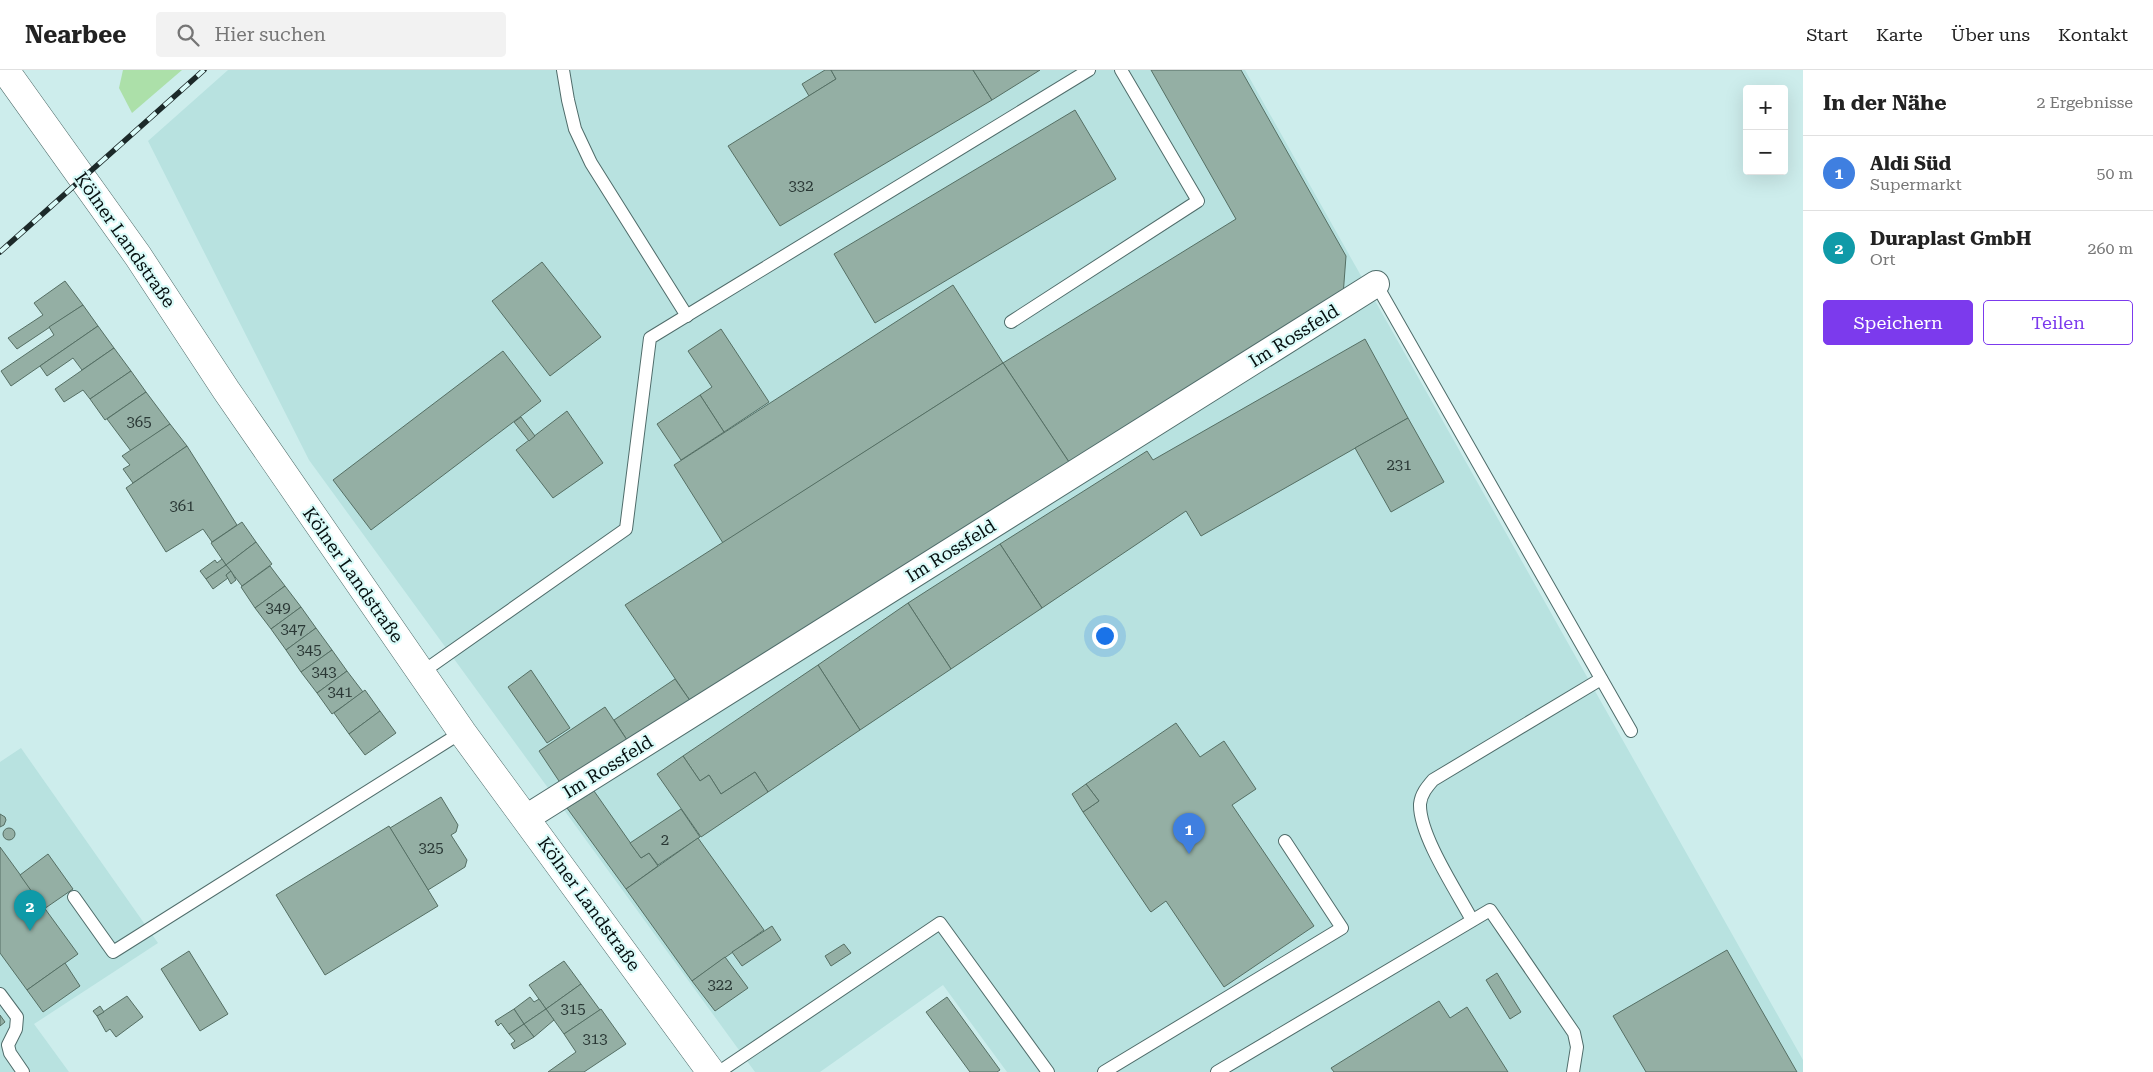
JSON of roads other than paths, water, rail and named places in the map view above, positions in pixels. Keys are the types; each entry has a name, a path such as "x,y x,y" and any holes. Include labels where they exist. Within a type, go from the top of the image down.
{"main road":[{"path":"0,78 3,70"},
{"name":"Kölner Landstraße","path":"3,70 138,256 226,390 462,732 711,1072"}],"street":[{"name":"Im Rossfeld","path":"526,818 1376,284"}],"lane":[{"path":"563,70 568,100 576,129 591,163 687,316"},
{"path":"421,673 626,529 650,338 1089,70"},
{"path":"1011,322 1198,201 1121,70"},
{"path":"1376,284 1630,731"},
{"path":"1472,920 1426,835 1420,804 1424,790 1432,780 1601,679"},
{"path":"74,897 112,952 462,732"},
{"path":"1104,1072 1342,928 1285,841"},
{"path":"1217,1072 1490,910 1574,1033 1577,1047 1573,1072"},
{"path":"719,1072 940,923 1048,1072"},
{"path":"0,994 17,1017 16,1029 8,1045 10,1053 23,1072"}],"railway":[{"path":"0,252 204,70"}],"place":[{"name":"Aldi Süd","path":"1189,854"},
{"name":"Duraplast GmbH","path":"30,931"}]}
